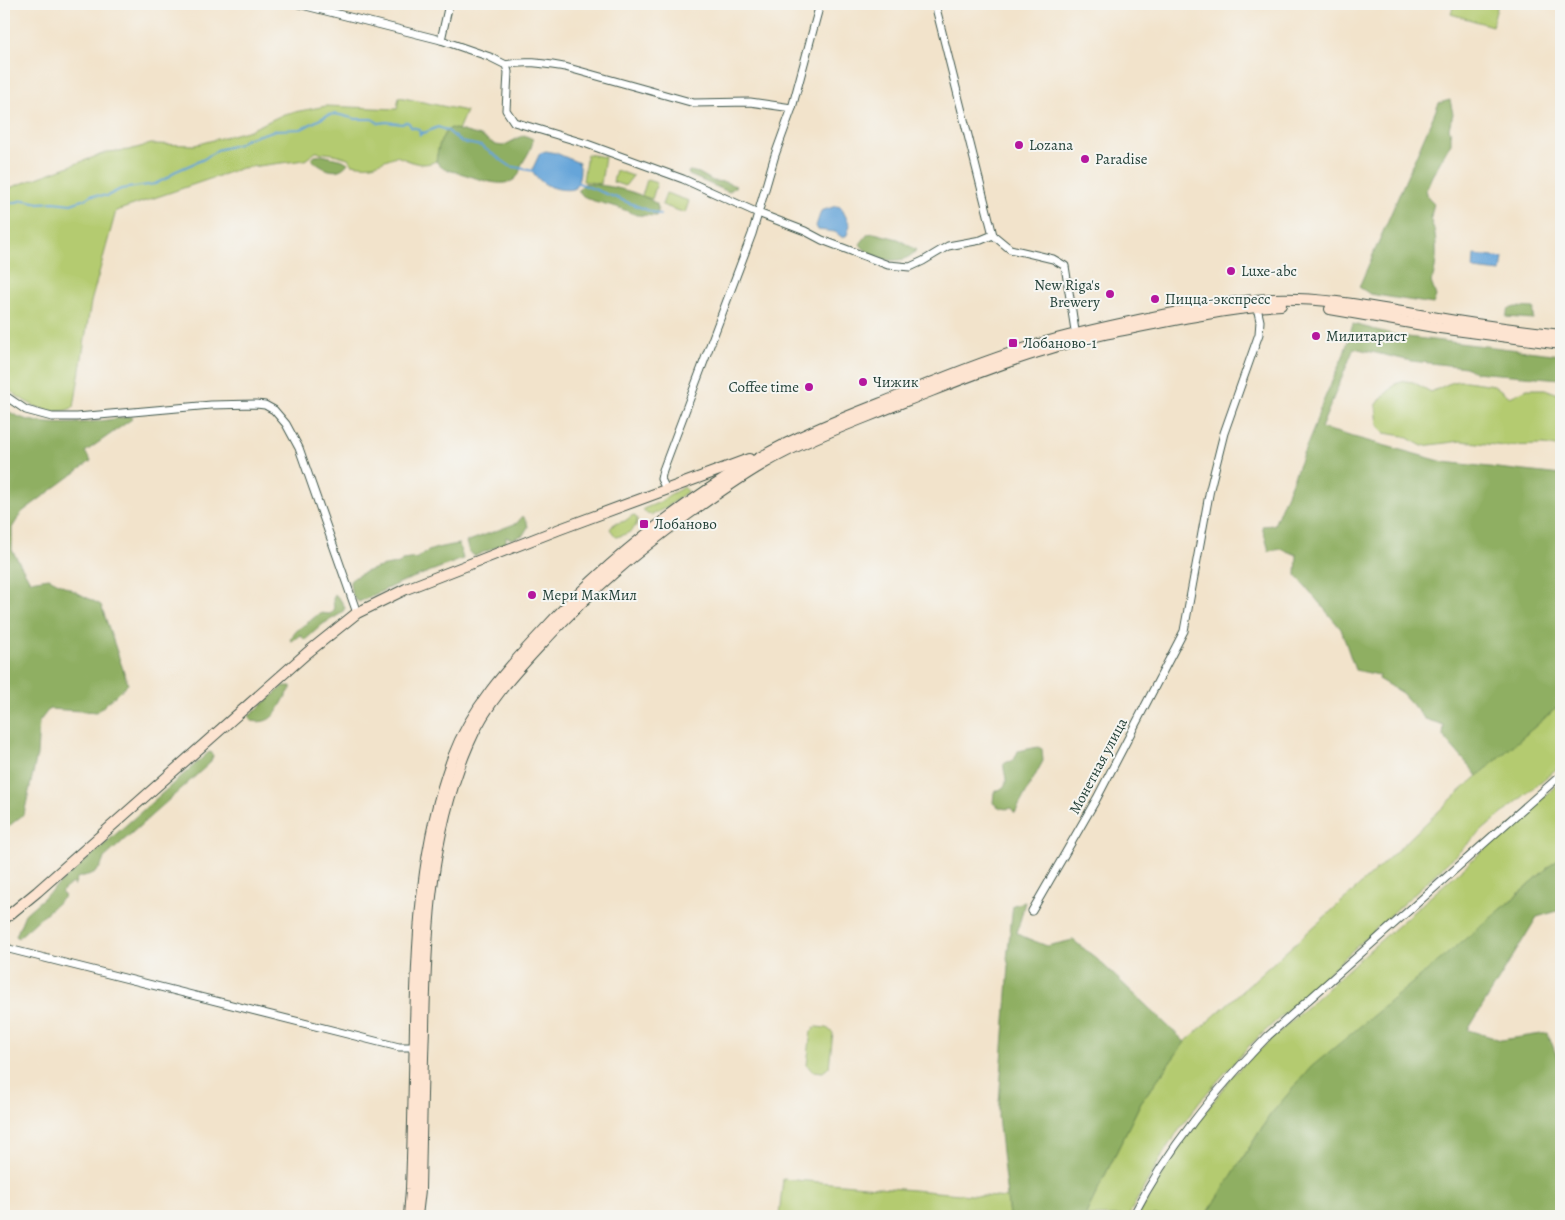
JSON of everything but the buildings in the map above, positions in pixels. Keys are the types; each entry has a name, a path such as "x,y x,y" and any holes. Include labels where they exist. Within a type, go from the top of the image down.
{"main road":[{"path":"409,1216 417,954 421,903 433,825 453,758 462,735 493,688 570,602 638,540 770,452 790,441 835,422 973,366 1013,352 1186,310 1296,299 1339,303 1558,334"},
{"path":"1256,304 1320,307 1440,328 1561,344"},
{"path":"417,1216 420,1190 429,904 442,826 452,788 470,739 499,693 578,605 607,577 713,491 763,464 838,428 976,373 1076,337"},
{"path":"4,919 44,886 308,653 357,613 406,589 666,489 770,452"},
{"path":"701,477 713,491"}],"street":[{"path":"298,4 441,40 490,57 506,65 526,62 565,67 694,103 750,102 792,108"},
{"path":"441,40 449,4"},
{"path":"666,489 661,479 742,262 775,155 792,108 820,4"},
{"path":"935,4 993,235 1010,249 1052,259 1065,266 1076,337"},
{"path":"506,65 508,72 506,110 514,122 587,144 683,179 758,214 888,265 910,267 948,246 981,240 993,235"},
{"name":"Монетная улица","path":"1032,911 1097,798 1184,631 1210,489 1224,433 1259,334 1260,321 1256,304"},
{"path":"4,395 26,410 52,417 77,417 211,405 265,405 274,410 286,424 299,448 357,613"},
{"path":"1133,1216 1170,1153 1199,1112 1226,1079 1268,1036 1561,775"},
{"path":"4,944 9,949 399,1047 415,1047"}],"green space":[{"path":"1454,4 1498,4 1492,26 1451,14"},
{"path":"399,97 466,111 458,130 451,128 444,134 436,161 421,164 396,156 375,164 360,165 352,164 348,158 316,152 305,160 242,168 116,211 91,302 74,407 56,411 46,410 27,402 4,385 4,190 108,152 129,150 151,144 195,145 250,130 284,114 326,106 397,109"},
{"path":"1450,100 1453,114 1449,128 1451,143 1426,190 1428,197 1434,203 1431,219 1435,232 1436,259 1431,282 1436,296 1433,304 1370,294 1359,287 1439,103"},
{"path":"451,128 481,136 496,145 503,146 524,135 533,139 516,178 505,183 490,182 445,169 436,161 442,138"},
{"path":"587,154 605,157 601,184 583,181"},
{"path":"322,155 348,163 339,170 329,170 319,166 311,159"},
{"path":"616,170 633,176 625,186 613,182"},
{"path":"688,172 699,173 713,181 725,182 736,186 729,192 689,175"},
{"path":"647,180 657,183 652,199 642,196"},
{"path":"585,183 613,187 641,195 657,204 657,216 637,215 583,196 578,190"},
{"path":"666,193 689,201 685,213 662,205"},
{"path":"874,233 898,239 916,250 911,256 904,259 887,260 879,258 865,250 860,244 868,234"},
{"path":"1515,307 1534,308 1533,319 1506,317 1509,309"},
{"path":"1353,324 1399,336 1561,355 1561,379 1474,372 1466,367 1411,361 1354,348 1321,428 1444,462 1561,475 1561,704 1478,776 1443,736 1444,725 1425,719 1402,693 1378,679 1379,675 1355,670 1341,629 1296,575 1297,555 1282,549 1269,551 1262,526 1274,525 1314,428 1319,411 1344,354"},
{"path":"1405,381 1413,382 1431,392 1457,381 1466,381 1494,385 1510,397 1527,389 1545,389 1561,395 1561,448 1544,445 1504,446 1461,441 1422,446 1404,436 1384,433 1378,425 1376,406 1395,384"},
{"path":"4,407 15,415 46,423 83,423 131,416 132,419 85,452 91,461 22,512 12,528 12,550 30,581 49,578 101,605 128,684 97,712 49,709 39,722 37,755 24,814 4,830"},
{"path":"684,487 688,491 667,507 652,515 647,514 643,509 660,502"},
{"path":"633,515 637,518 636,526 627,533 616,537 610,529 614,524 625,521"},
{"path":"523,516 528,527 523,535 512,539 506,537 506,543 475,556 469,552 466,542 517,523"},
{"path":"459,544 463,559 399,583 359,602 353,596 350,581 366,571 399,564 402,560 418,558 432,550"},
{"path":"335,595 340,599 345,608 342,613 323,624 305,640 300,635 292,641 290,640 299,628 319,613 330,614 334,610 333,599"},
{"path":"284,686 291,686 291,689 276,713 272,717 260,722 251,721 249,716"},
{"path":"1561,704 1561,765 1485,828 1249,1046 1199,1102 1167,1147 1128,1216 1085,1216 1141,1102 1185,1042 1358,887 1457,794"},
{"path":"1038,747 1042,749 1043,761 1015,813 1011,808 1004,809 995,805 993,803 994,792 1005,786 1006,783 1004,763 1014,760 1018,751"},
{"path":"209,752 213,756 210,763 104,858 97,871 77,878 74,886 72,883 61,892 65,896 18,938 16,936 25,914"},
{"path":"1561,782 1561,856 1270,1115 1206,1216 1138,1216 1175,1153 1232,1076 1356,962"},
{"path":"1561,856 1561,910 1537,917 1468,1030 1501,1040 1548,1033 1561,1068 1561,1216 1206,1216 1270,1115 1311,1067 1505,906"},
{"path":"1025,902 1017,933 1047,946 1073,940 1096,958 1185,1042 1141,1102 1085,1216 1009,1216 998,1116 1009,966 1007,959 1013,905"},
{"path":"816,1027 827,1028 833,1033 829,1067 823,1072 812,1071 807,1065 811,1031"},
{"path":"783,1179 1007,1198 1009,1216 779,1216"}],"water":[{"path":"546,151 556,153 579,163 580,176 574,189 568,190 550,186 539,180 535,175 532,170 540,153"},
{"path":"836,206 841,207 850,225 847,235 843,238 835,232 818,230 816,226 821,211"},
{"path":"1474,255 1503,258 1501,272 1473,269"}],"waterway":[{"path":"4,202 8,204 24,200 39,203 71,204 91,195 107,196 121,189 155,184 169,177 174,172 204,159 217,150 276,130 301,129 328,115 336,114 356,119 372,119 379,123 402,124 406,122 411,127 419,129 420,135 423,132 438,127 448,131 461,142 481,146 510,166 533,171"},
{"path":"576,182 660,215"}],"place":[{"name":"Lozana","path":"1019,145"},
{"name":"Paradise","path":"1085,159"},
{"name":"Luxe-abc","path":"1231,271"},
{"name":"New Riga's Brewery","path":"1110,294"},
{"name":"Пицца-экспресс","path":"1155,299"},
{"name":"Милитарист","path":"1316,336"},
{"name":"Лобаново-1","path":"1013,343"},
{"name":"Чижик","path":"863,382"},
{"name":"Coffee time","path":"809,387"},
{"name":"Лобаново","path":"644,524"},
{"name":"Мери МакМил","path":"532,595"}]}
